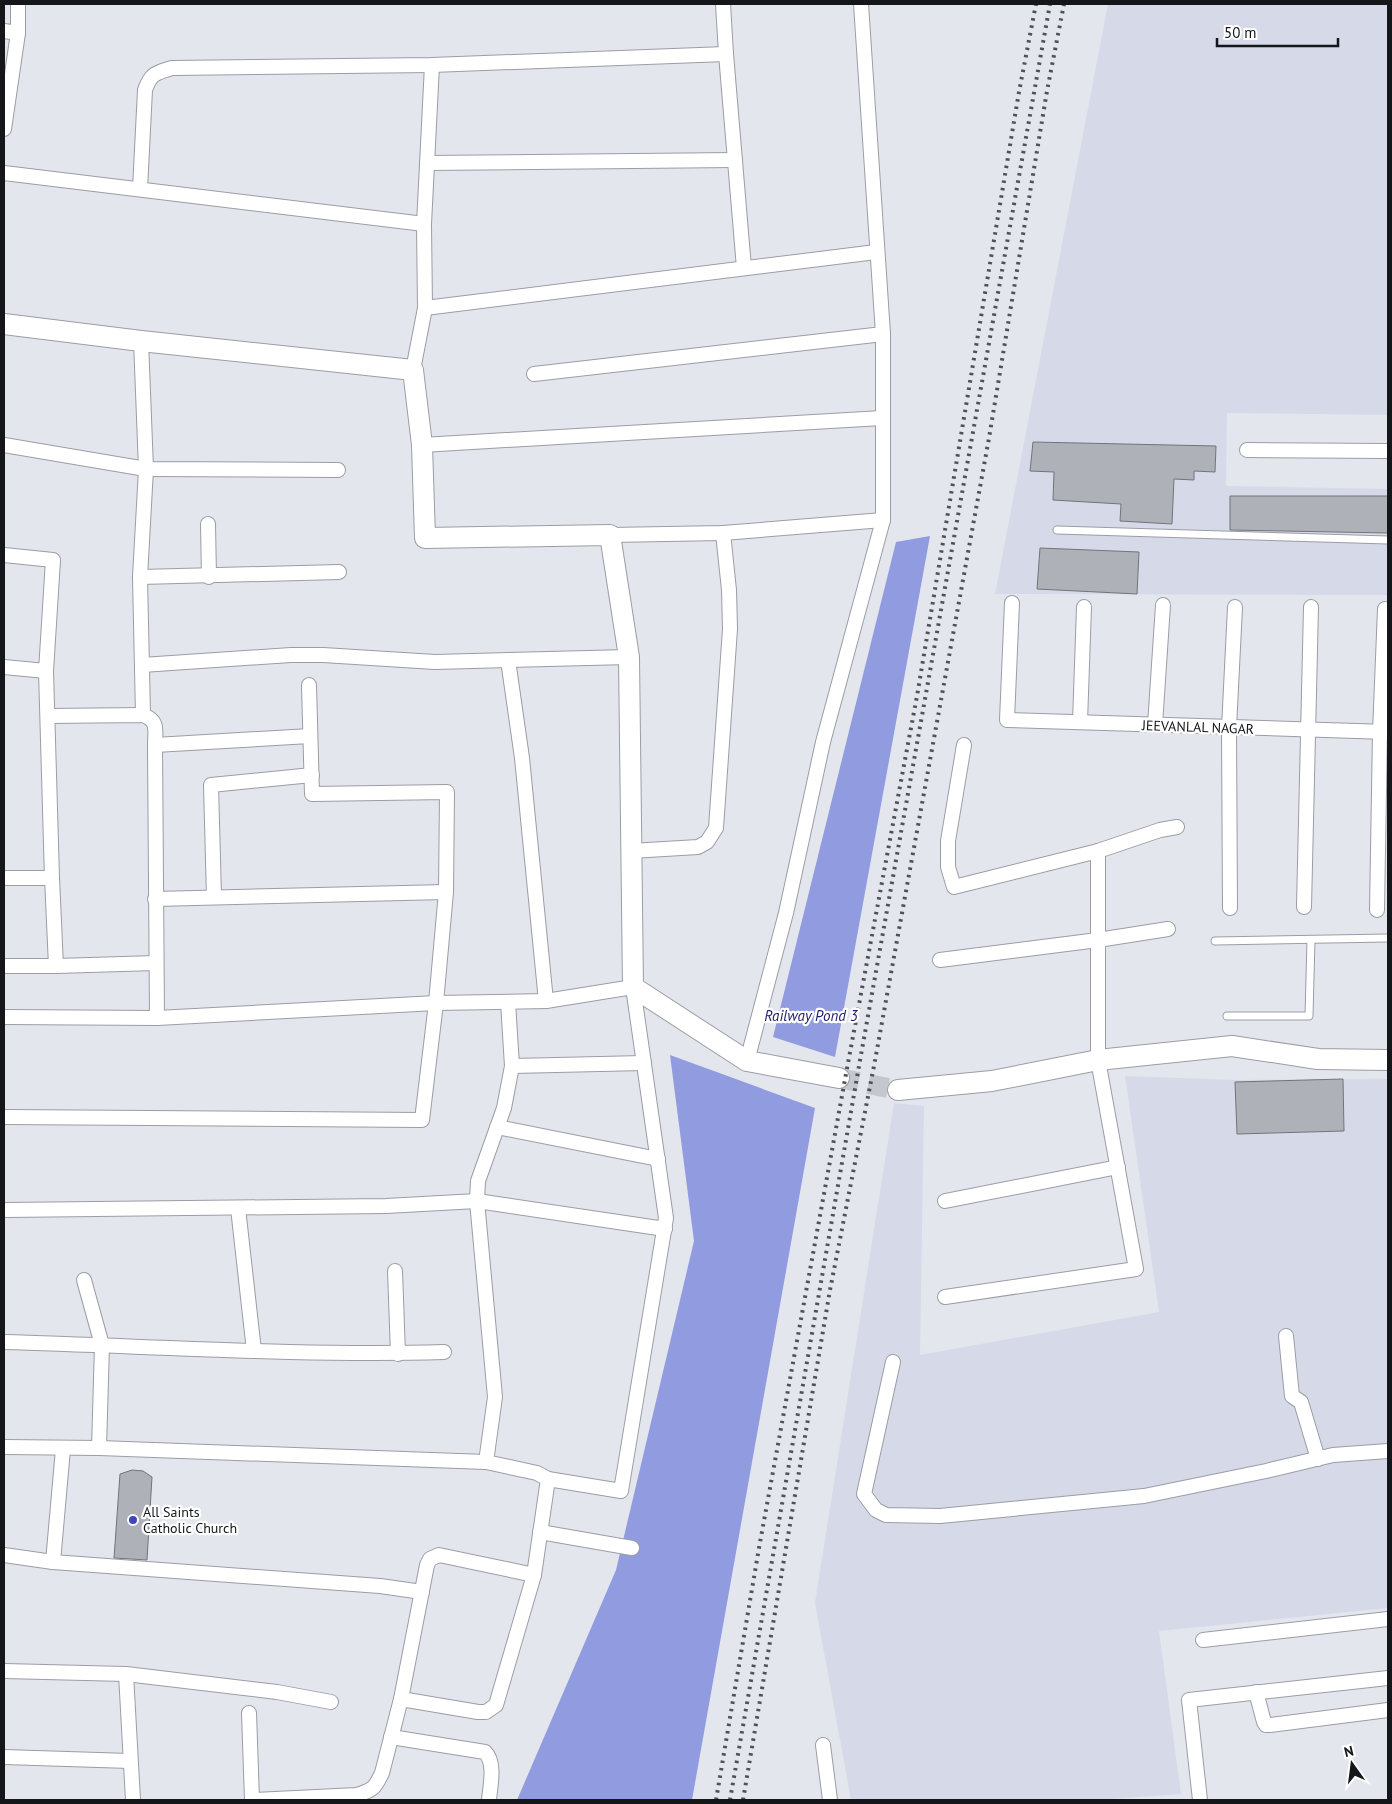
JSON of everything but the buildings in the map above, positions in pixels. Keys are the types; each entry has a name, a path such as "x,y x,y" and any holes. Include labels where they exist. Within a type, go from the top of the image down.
{"street":[{"path":"4,129 11,32 18,4"},
{"path":"723,4 744,268"},
{"path":"747,1061 786,913 823,742 883,520 883,334 876,252 861,4"},
{"path":"140,189 145,90 149,80 155,73 172,68 432,65 726,54"},
{"path":"432,65 424,224 425,308 413,370 422,445 425,538 723,533 883,520"},
{"path":"427,163 735,160"},
{"path":"4,173 424,224"},
{"path":"425,308 876,252"},
{"path":"4,324 413,370"},
{"path":"534,374 883,334"},
{"path":"142,341 146,469 140,577 143,715"},
{"path":"422,445 882,418"},
{"path":"4,445 146,469 338,470"},
{"path":"1247,450 1388,451"},
{"path":"208,524 209,576"},
{"path":"631,851 698,847 707,842 716,828 730,628 729,590 723,533"},
{"path":"4,1447 99,1448 486,1462 537,1473 548,1479 621,1491 666,1218 633,987 630,657 610,535"},
{"path":"4,555 53,560 46,672 56,966"},
{"path":"140,577 338,572"},
{"name":"JEEVANLAL NAGAR","path":"1012,603 1007,720 1384,732"},
{"path":"1155,725 1162,605"},
{"path":"1080,722 1084,607"},
{"path":"1230,908 1229,728 1235,607"},
{"path":"1304,907 1311,607"},
{"path":"1377,910 1384,732 1385,609"},
{"path":"142,665 299,655 435,662 630,657"},
{"path":"508,660 522,758 546,1001"},
{"path":"4,667 46,672"},
{"path":"4,1117 422,1120 436,1003 446,892 447,792 312,794 309,685"},
{"path":"48,716 143,715 152,718 155,723 157,1018"},
{"path":"155,745 310,736"},
{"path":"964,745 948,840 948,867 954,887 1098,851 1160,830 1177,827"},
{"path":"214,897 210,785 312,775"},
{"path":"945,1297 1136,1269 1098,1060 1098,851"},
{"path":"4,878 52,878"},
{"path":"155,899 446,892"},
{"path":"940,960 1168,929"},
{"path":"4,966 156,963"},
{"path":"4,1017 157,1018 436,1003 546,1001 633,987 747,1061 839,1078"},
{"path":"486,1462 495,1398 477,1201 478,1181 504,1108 512,1066 508,1002"},
{"path":"898,1090 992,1081 1098,1060 1232,1046 1318,1059 1388,1060"},
{"path":"512,1066 644,1063"},
{"path":"498,1128 658,1159"},
{"path":"945,1201 1118,1167"},
{"path":"4,1210 386,1206 477,1201 665,1229"},
{"path":"238,1208 254,1351"},
{"path":"395,1271 398,1354"},
{"path":"84,1280 102,1345 99,1448"},
{"path":"1286,1336 1292,1396 1301,1402 1318,1459"},
{"path":"4,1342 254,1351 398,1354 444,1352"},
{"path":"893,1362 864,1494 876,1510 886,1515 940,1516 1144,1496 1333,1455 1388,1451"},
{"path":"54,1562 63,1449"},
{"path":"401,1699 478,1712 486,1712 496,1705 534,1575 548,1479"},
{"path":"540,1532 632,1548"},
{"path":"4,1555 54,1562 380,1586 422,1592"},
{"path":"248,1713 252,1800 337,1798 371,1791 382,1773 392,1737 427,1565 430,1559 439,1555 534,1575"},
{"path":"1203,1640 1388,1619"},
{"path":"4,1671 126,1674 277,1692 332,1702"},
{"path":"126,1674 133,1800"},
{"path":"1200,1800 1189,1700 1388,1678"},
{"path":"1256,1692 1266,1725 1388,1710"},
{"path":"392,1737 485,1752 488,1755 491,1768 489,1800"},
{"path":"823,1744 830,1800"},
{"path":"4,1757 130,1761"}],"lane":[{"path":"1057,530 1388,540"},
{"path":"1215,941 1388,938"},
{"path":"1227,1016 1309,1016 1311,940"}],"shaded area":[{"path":"1108,4 1388,4 1388,415 1227,413 1226,486 1388,489 1388,595 995,594"},
{"path":"1125,1076 1235,1080 1388,1079 1388,1608 1159,1631 1181,1794 1097,1800 851,1800 815,1603 894,1103 924,1106 920,1355 1159,1312"}],"water":[{"name":"Railway Pond 3","path":"930,536 835,1057 773,1037 896,542"},
{"path":"670,1055 815,1108 692,1800 517,1800 616,1570 694,1241"}],"tunnel":[{"path":"839,1078 898,1090"}],"railway":[{"path":"716,1800 759,1548 917,696 1019,92 1036,4"},
{"path":"730,1800 859,1066 1050,4"},
{"path":"743,1800 830,1290 874,1066 989,438 1047,91 1064,4"}],"place":[{"name":"All Saints Catholic Church","path":"133,1520"}]}
